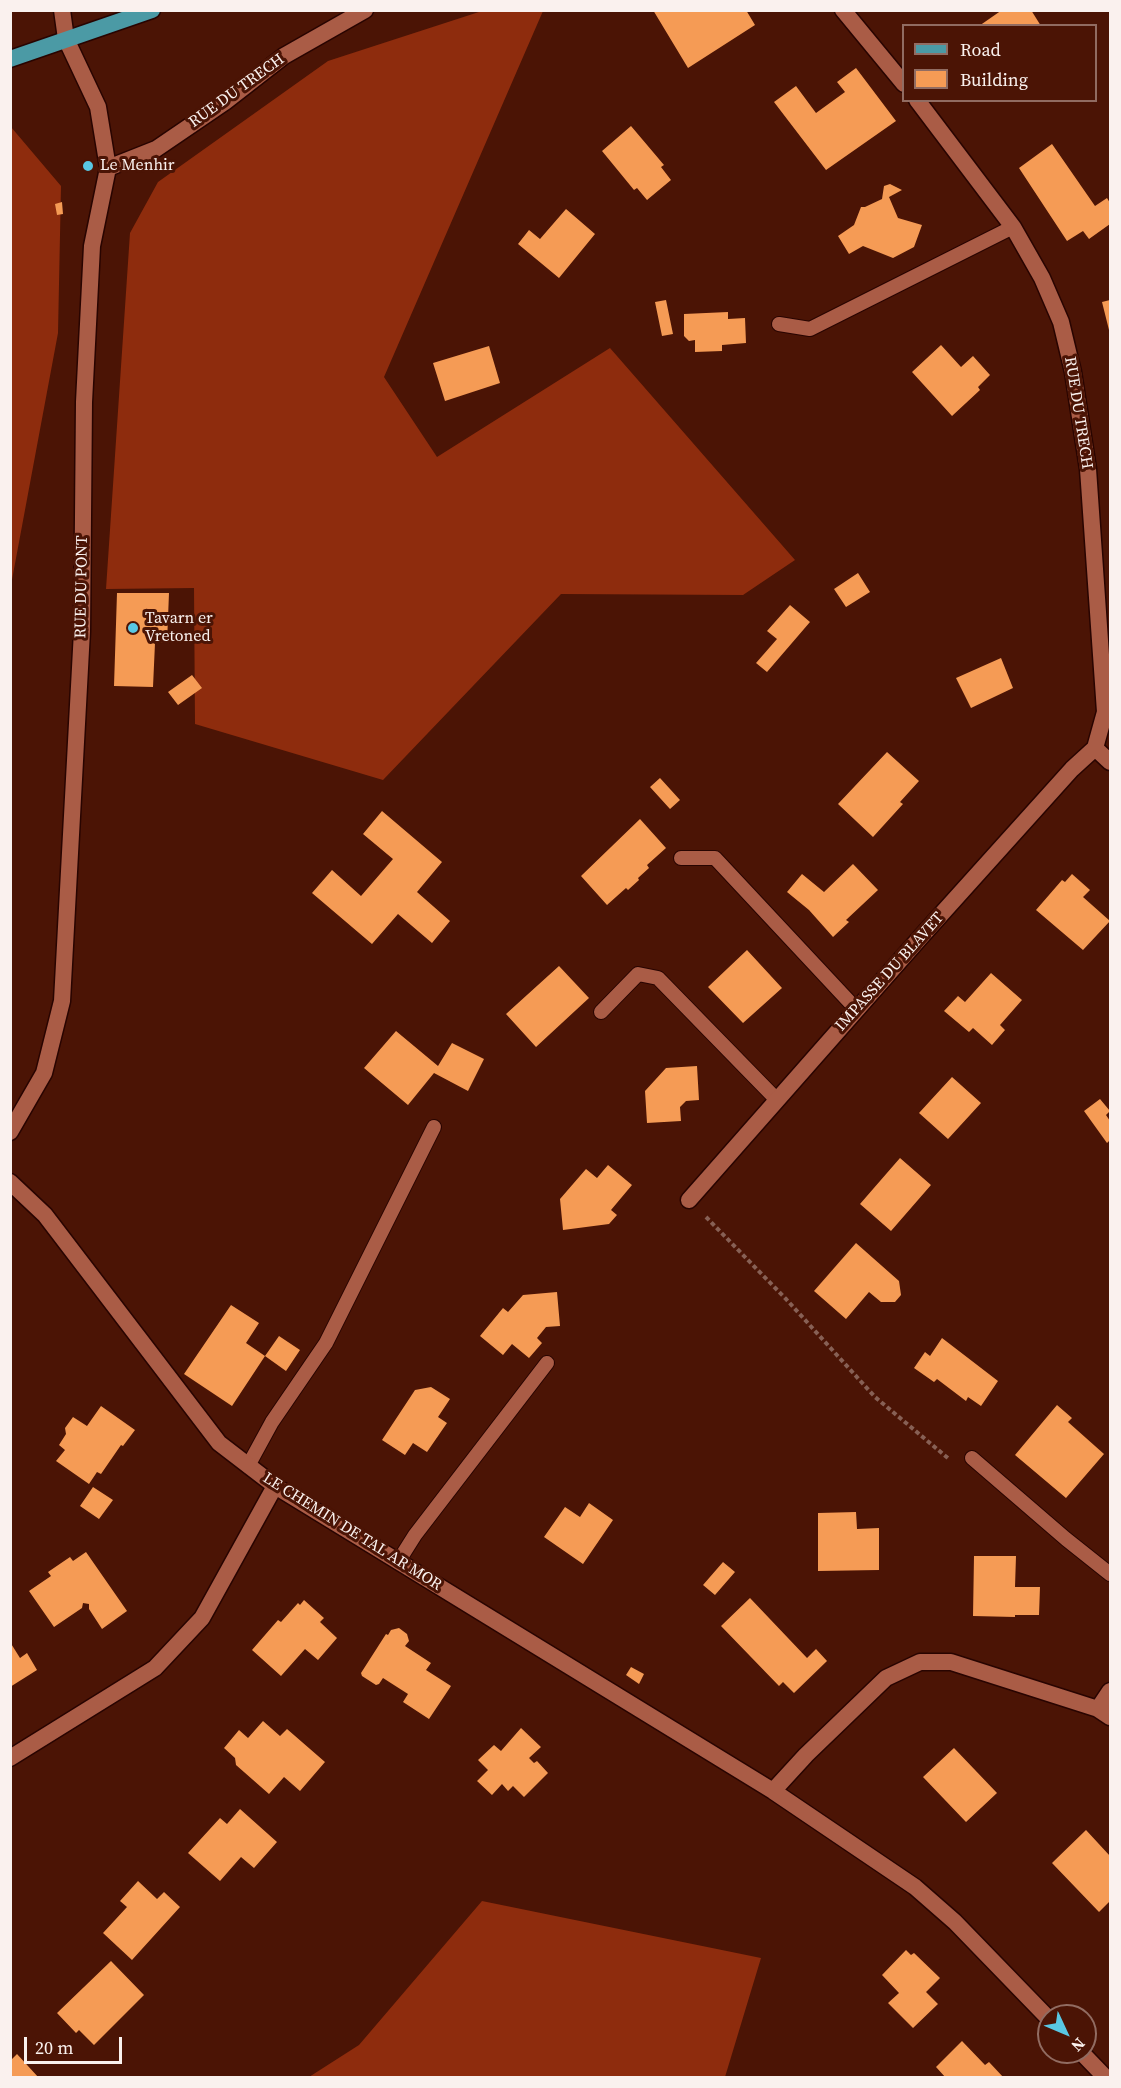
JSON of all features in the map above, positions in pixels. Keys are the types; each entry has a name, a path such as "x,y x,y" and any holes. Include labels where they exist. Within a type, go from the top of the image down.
{"main road":[{"path":"10,59 152,10"}],"street":[{"name":"RUE DU PONT","path":"10,1132 44,1073 62,1001 82,631 84,402 92,246 108,168 98,107 66,39 62,10"},
{"name":"RUE DU TRECH","path":"108,168 156,149 225,102 284,56 365,10"},
{"path":"843,10 902,83"},
{"name":"RUE DU TRECH","path":"919,102 1013,227 1042,278 1061,322 1073,372 1088,469 1105,712 1095,748"},
{"path":"1095,748 1110,762"},
{"name":"IMPASSE DU BLAVET","path":"689,1200 1072,769 1095,748"},
{"name":"LE CHEMIN DE TAL AR MOR","path":"10,1182 45,1215 219,1443 274,1486 773,1791 915,1887 955,1923 1037,2007"},
{"path":"10,1758 155,1668 202,1618 274,1486"},
{"path":"773,1791 806,1755 886,1678 920,1662 951,1662 1104,1713 1110,1692"},
{"path":"1093,2064 1106,2078"}],"lane":[{"path":"779,324 810,329 1013,227"},
{"path":"681,858 715,858 857,1010"},
{"path":"601,1012 638,974 658,978 777,1100"},
{"path":"248,1466 272,1422 326,1343 434,1127"},
{"path":"398,1562 415,1535 547,1364"},
{"path":"972,1458 1110,1574"}],"path":[{"path":"689,1200 786,1299 875,1397 954,1464"}],"shaded area":[{"path":"482,11 543,11 384,377 437,457 610,348 795,560 743,595 561,594 383,780 195,724 194,588 106,589 130,233 158,182 328,61"},
{"path":"11,127 61,186 58,333 11,585"},
{"path":"482,1901 761,1958 725,2077 309,2077 359,2045"}],"building":[{"path":"653,10 746,10 755,25 688,68"},
{"path":"1002,10 1031,10 1040,24 982,24"},
{"path":"856,68 896,121 826,170 774,102 796,86 816,113 845,92 837,82"},
{"path":"631,126 664,165 661,167 671,180 647,200 637,188 634,190 602,151"},
{"path":"1052,144 1095,206 1107,198 1110,203 1110,224 1089,239 1083,231 1067,241 1019,168"},
{"path":"890,184 902,190 889,197 898,218 922,225 914,247 893,258 863,246 849,254 838,236 854,225 861,207 882,199 884,186"},
{"path":"62,202 63,214 57,215 55,204"},
{"path":"566,209 595,234 559,278 518,244 529,230 540,239"},
{"path":"666,300 673,334 662,336 655,302"},
{"path":"1110,300 1110,334 1102,302"},
{"path":"728,312 728,319 745,318 746,343 722,345 722,351 695,352 695,340 689,341 684,336 684,314"},
{"path":"941,345 961,367 973,356 990,375 978,387 980,390 952,416 912,372"},
{"path":"489,346 500,383 445,401 433,363"},
{"path":"858,573 870,592 846,607 834,589"},
{"path":"117,593 169,593 167,643 155,643 153,687 114,686"},
{"path":"790,605 810,622 767,672 756,663 777,639 767,631"},
{"path":"1001,658 1013,688 971,708 956,678"},
{"path":"192,675 202,688 178,705 168,692"},
{"path":"887,752 919,781 900,802 903,804 873,837 838,804"},
{"path":"660,778 680,800 670,809 650,787"},
{"path":"382,811 442,862 417,892 450,921 432,943 398,914 372,944 312,893 332,870 361,896 393,859 363,834"},
{"path":"640,819 666,848 647,865 649,868 638,878 639,880 607,905 581,876"},
{"path":"853,864 878,890 846,920 849,922 833,937 809,910 787,892 802,874 824,892"},
{"path":"1072,874 1090,890 1083,897 1110,921 1083,950 1036,910 1062,880 1065,882"},
{"path":"747,950 782,988 743,1023 708,987"},
{"path":"559,966 589,998 536,1047 506,1014"},
{"path":"991,973 1022,1000 1000,1025 1005,1030 992,1045 973,1028 969,1032 944,1011 958,996 965,1002"},
{"path":"396,1031 438,1066 452,1043 484,1059 468,1091 434,1073 408,1105 364,1068"},
{"path":"697,1066 699,1100 686,1101 680,1107 681,1121 647,1123 645,1091 666,1068"},
{"path":"952,1077 981,1103 948,1139 919,1113"},
{"path":"1100,1099 1110,1111 1106,1115 1110,1121 1110,1140 1107,1143 1084,1111"},
{"path":"900,1158 931,1185 891,1231 860,1204"},
{"path":"608,1165 632,1185 611,1210 617,1215 609,1224 563,1230 560,1199 586,1169 597,1178"},
{"path":"856,1243 899,1281 901,1295 895,1302 881,1302 869,1292 846,1319 814,1291"},
{"path":"557,1292 560,1326 546,1327 537,1338 542,1343 529,1358 512,1344 503,1355 480,1336 503,1308 508,1312 523,1295"},
{"path":"231,1305 259,1323 246,1343 265,1356 232,1406 184,1374"},
{"path":"279,1336 300,1350 286,1371 265,1356"},
{"path":"942,1338 998,1381 981,1406 968,1397 966,1401 937,1379 934,1382 914,1368 925,1352 930,1356"},
{"path":"431,1387 450,1399 438,1417 447,1423 427,1452 413,1443 405,1455 382,1440 415,1390"},
{"path":"1057,1405 1072,1418 1068,1422 1104,1454 1066,1498 1015,1455"},
{"path":"101,1406 135,1430 123,1446 121,1445 101,1474 97,1472 89,1484 56,1461 65,1450 59,1445 66,1434 65,1428 73,1417 87,1426"},
{"path":"93,1487 113,1500 99,1519 80,1506"},
{"path":"589,1503 613,1520 583,1564 544,1537 565,1507 580,1517"},
{"path":"856,1512 857,1529 879,1528 879,1570 818,1571 818,1513"},
{"path":"86,1552 127,1611 102,1629 89,1609 89,1604 83,1603 82,1608 54,1627 29,1591 51,1576 48,1572 70,1557 73,1561"},
{"path":"974,1556 1016,1556 1015,1587 1040,1587 1039,1615 973,1616"},
{"path":"723,1562 735,1572 715,1595 703,1585"},
{"path":"750,1598 807,1658 816,1649 827,1661 794,1693 783,1682 779,1686 721,1626"},
{"path":"304,1600 324,1618 320,1622 337,1638 318,1660 305,1649 281,1676 252,1650 278,1620 281,1622 298,1603 300,1605"},
{"path":"399,1628 407,1634 409,1641 405,1646 431,1663 426,1670 451,1686 429,1719 403,1702 408,1694 383,1678 376,1685 361,1673 386,1634"},
{"path":"10,1642 20,1658 27,1653 37,1670 10,1687"},
{"path":"631,1667 644,1674 639,1684 626,1675"},
{"path":"263,1721 280,1736 287,1729 325,1762 300,1791 284,1777 269,1794 236,1765 235,1758 224,1748 239,1730 248,1738"},
{"path":"521,1728 541,1747 529,1758 534,1763 537,1761 548,1773 524,1797 513,1786 508,1791 502,1784 492,1795 477,1781 488,1770 478,1760 494,1745 501,1751"},
{"path":"954,1748 997,1793 966,1822 923,1777"},
{"path":"240,1809 277,1842 254,1868 241,1857 220,1881 188,1853 220,1818 227,1824"},
{"path":"1086,1830 1110,1856 1110,1901 1099,1912 1052,1863"},
{"path":"138,1881 157,1899 164,1892 180,1907 132,1960 103,1933 127,1907 120,1901"},
{"path":"906,1950 911,1955 914,1953 940,1978 926,1992 938,2004 913,2028 888,2003 899,1993 882,1975"},
{"path":"111,1961 144,1995 94,2045 79,2030 76,2033 57,2013"},
{"path":"962,2041 985,2065 989,2062 1004,2078 946,2078 936,2067"},
{"path":"17,2054 39,2078 10,2078 10,2061"}],"place":[{"name":"Le Menhir","path":"88,166"},
{"name":"Tavarn er Vretoned","path":"133,628"}]}
